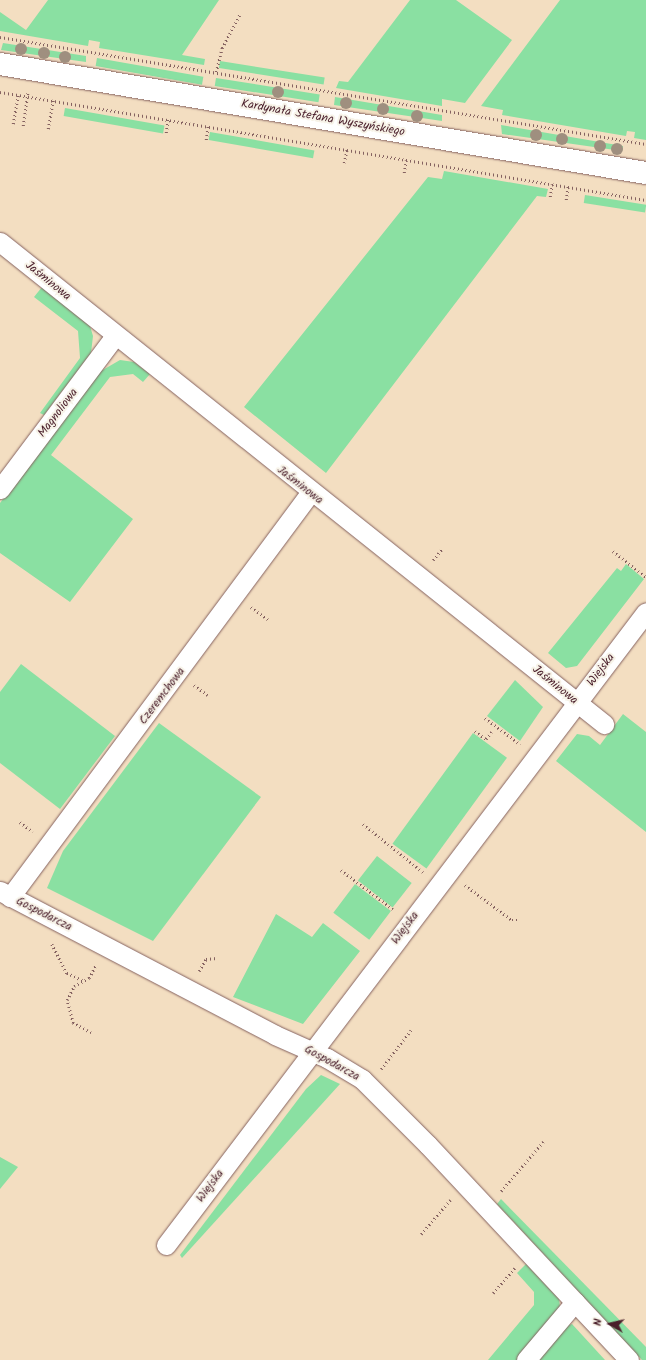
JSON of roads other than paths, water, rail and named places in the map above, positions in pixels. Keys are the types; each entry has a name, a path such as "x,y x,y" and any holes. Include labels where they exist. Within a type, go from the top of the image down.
{"street":[{"name":"Kardynała Stefana Wyszyńskiego","path":"0,64 646,173"},
{"name":"Jaśminowa","path":"0,242 310,493 604,724"},
{"name":"Magnoliowa","path":"0,489 115,336"},
{"name":"Czeremchowa","path":"5,894 310,493"},
{"name":"Wiejska","path":"166,1245 646,612"},
{"name":"Gospodarcza","path":"5,894 312,1051 369,1085 464,1183 629,1360"},
{"path":"526,1360 575,1302"}]}
